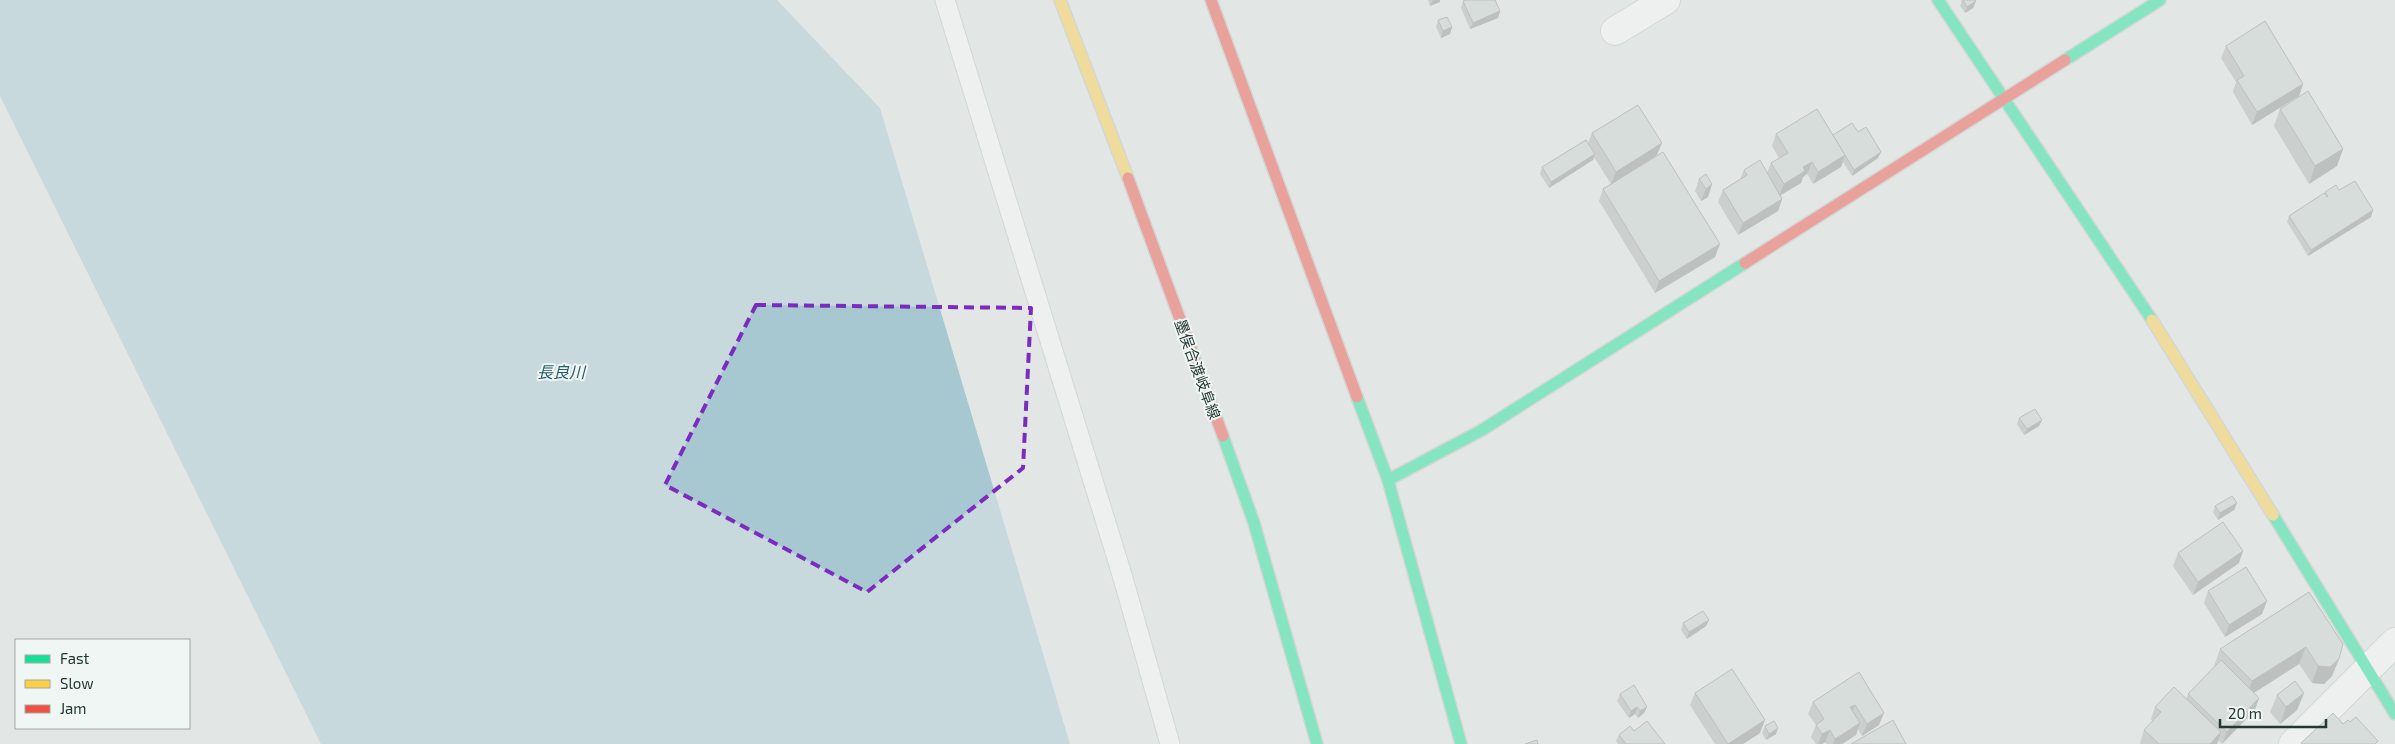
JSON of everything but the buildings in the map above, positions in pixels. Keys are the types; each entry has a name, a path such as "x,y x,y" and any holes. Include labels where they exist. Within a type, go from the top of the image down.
{"street":[{"name":"墨俣合渡岐阜線","path":"1060,0 1158,256 1254,523 1317,744"},
{"path":"1211,0 1388,480 1462,744"},
{"path":"1615,31 1666,0"},
{"path":"1938,0 2002,98 2141,302 2395,714"},
{"path":"1388,480 1482,430 2002,98 2160,0"},
{"path":"2293,744 2395,642"}],"lane":[{"path":"945,0 1123,578 1170,744"}],"highlighted area":[{"path":"756,305 1031,308 1023,468 867,592 665,485"}],"water":[{"name":"長良川","path":"0,0 777,0 880,108 1070,744 321,744 0,96"}],"traffic: fast":[{"path":"1938,0 2152,320"},
{"path":"2065,60 2160,0"},
{"path":"1388,480 1482,430 1745,263"},
{"path":"1357,397 1388,480 1461,744"},
{"path":"1223,436 1254,523 1317,744"},
{"path":"2273,515 2395,714"}],"traffic: slow":[{"path":"1060,0 1128,178"},
{"path":"2152,320 2273,515"}],"traffic: jam":[{"path":"1211,0 1357,397"},
{"path":"1745,263 2065,60"},
{"path":"1128,178 1223,436"}]}
